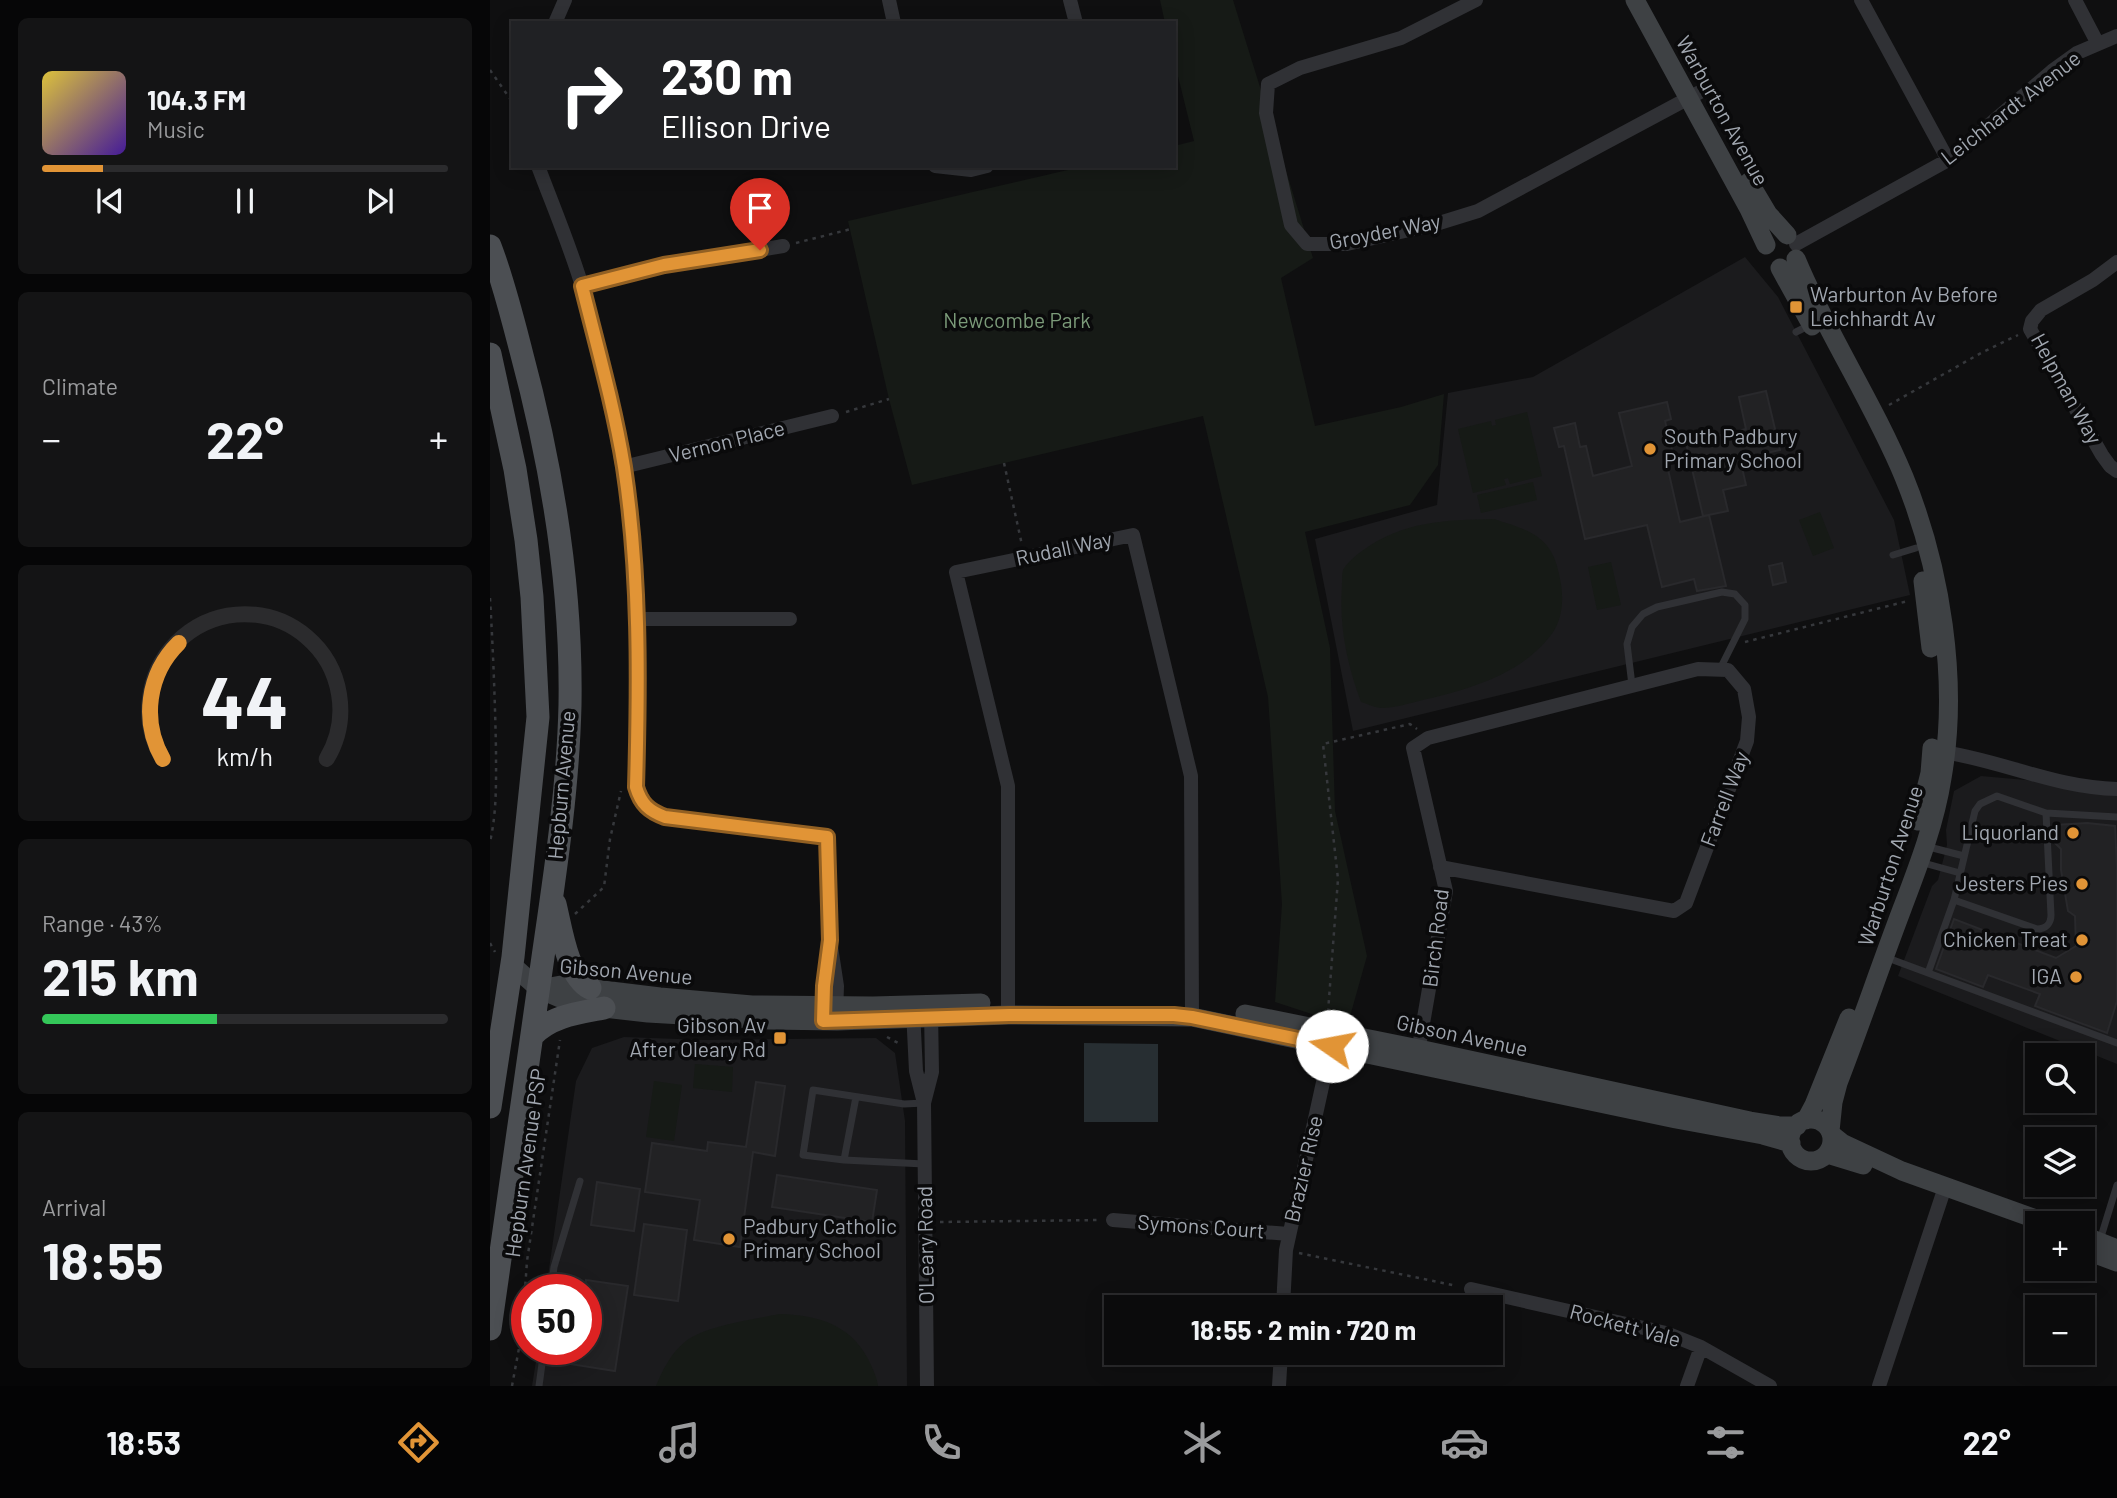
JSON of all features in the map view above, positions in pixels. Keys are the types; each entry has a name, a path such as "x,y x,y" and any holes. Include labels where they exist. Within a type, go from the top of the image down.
{"main road":[{"name":"Hepburn Avenue","path":"490,246 512,312 549,465 564,584 570,705 565,782 552,894 490,1329"},
{"name":"Hepburn Avenue","path":"490,354 513,458 526,540 538,717 511,964 490,1107"},
{"path":"552,894 573,970 581,984 590,988"},
{"path":"504,1007 524,994 539,989"},
{"path":"532,1036 559,1018 604,1008"}],"street":[{"path":"556,21 565,0"},
{"path":"889,0 894,21"},
{"path":"1070,0 1075,21"},
{"name":"Groyder Way","path":"1476,0 1401,38 1300,68 1268,84 1266,113 1291,225 1307,244 1346,244 1436,224 1478,211 1695,96"},
{"name":"Warburton Avenue","path":"1635,0 1790,252 1893,453 1921,525 1942,612 1947,695 1939,751 1930,773 1910,851 1853,1009 1814,1105 1798,1129"},
{"name":"Warburton Avenue","path":"1649,0 1766,246 1767,260 1790,252"},
{"path":"1861,0 1948,160"},
{"path":"2075,0 2098,44"},
{"name":"Leichhardt Avenue","path":"1790,252 1948,160 2052,71 2077,53 2117,36"},
{"path":"539,168 582,286 624,467 634,549 637,619 636,787 642,802 665,817 827,837 830,1013"},
{"path":"953,168 979,168"},
{"path":"582,286 664,265 783,246"},
{"name":"Warburton Avenue","path":"1790,252 1803,328 1884,462 1916,548 1926,598 1943,778 1922,854 1838,1083 1833,1102 1830,1140"},
{"name":"Helpman Way","path":"2117,262 2093,280 2041,310 2032,321 2030,329 2102,455 2117,471"},
{"name":"Vernon Place","path":"624,467 832,416"},
{"name":"Rudall Way","path":"1008,1009 1008,786 956,572 1133,535 1191,776 1192,1010"},
{"path":"637,619 790,619"},
{"path":"1428,738 1698,668 1720,670"},
{"name":"Farrell Way","path":"1440,867 1674,911 1686,903 1747,741 1749,717 1744,689 1728,670 1720,670"},
{"name":"Birch Road","path":"1417,1057 1446,891 1413,748 1428,738"},
{"path":"1939,751 1966,755 2067,783 2117,789"},
{"path":"511,964 539,989"},
{"name":"Gibson Avenue","path":"539,989 561,985 830,1013"},
{"name":"Gibson Avenue","path":"539,989 566,1000 604,1008 693,1016 1008,1009 1192,1010 1331,1032 1417,1057 1676,1119 1763,1135 1798,1129"},
{"name":"O'Leary Road","path":"922,1012 932,1072 924,1103 927,1386"},
{"name":"Brazier Rise","path":"1284,1295 1286,1250 1331,1032"},
{"path":"1830,1140 1816,1161 1802,1159 1797,1155 1798,1129 1823,1123 1830,1140 1852,1160 2025,1216"},
{"path":"1944,1192 2025,1227"},
{"path":"1879,1386 1944,1192"},
{"name":"Symons Court","path":"1113,1220 1289,1234"},
{"path":"2095,1244 2117,1262"},
{"name":"Rockett Vale","path":"1471,1289 1666,1333 1700,1347 1770,1386"},
{"path":"1686,1386 1700,1347"},
{"path":"1279,1386 1280,1365"}],"lane":[{"path":"1893,555 1916,548"},
{"path":"1632,685 1627,644 1633,628 1643,614 1657,607 1722,592 1735,594 1745,605 1745,619 1720,670"},
{"path":"1928,973 1954,901 1975,811 1987,801 2001,797 2046,813 2117,817"},
{"path":"1954,901 2038,929 2045,927 2051,915 2046,813"},
{"path":"1922,854 1964,856"},
{"path":"1922,854 1960,873"},
{"path":"1885,957 2117,1043"},
{"path":"924,1103 904,1104 813,1090 803,1155 924,1164"},
{"path":"844,1160 856,1097"},
{"path":"553,1274 580,1181"},
{"path":"2095,1244 2117,1185"},
{"path":"539,1386 542,1365"}],"path":[{"path":"490,70 511,100"},
{"path":"783,246 851,229"},
{"path":"1882,409 1981,353 2030,329"},
{"path":"832,416 889,399"},
{"path":"1004,463 1025,557"},
{"path":"490,598 495,679 496,817 490,842"},
{"path":"1731,645 1926,598"},
{"path":"1331,1032 1338,879 1323,744 1410,724 1428,738"},
{"path":"572,917 604,887 610,839 622,783"},
{"name":"Hepburn Avenue PSP","path":"512,1386 522,1332 527,1261 561,1038"},
{"path":"926,1223 1113,1220"},
{"path":"1286,1250 1471,1289"}],"shaded area":[{"name":"South Padbury Primary School","path":"1745,257 1778,297 1894,520 1910,595 1353,731 1315,539 1437,505 1448,393 1533,377"},
{"path":"1981,776 2117,788 2117,1064 2095,1055 2095,1043 2065,1043 1898,976 1932,886 1938,880 1947,845 1946,830 1954,791"},
{"name":"Padbury Catholic Primary School","path":"624,1037 705,1040 876,1038 895,1053 905,1121 907,1386 532,1386 535,1365 602,1365 602,1274 548,1274 576,1081 592,1048"},
{"path":"1084,1043 1158,1044 1158,1122 1084,1122"}],"green space":[{"name":"Newcombe Park","path":"1160,0 1233,0 1313,258 1281,278 1315,426 1401,407 1444,394 1438,465 1410,505 1305,532 1330,648 1335,811 1367,956 1349,1020 1327,1019 1275,1002 1282,904 1268,697 1203,416 912,485 848,221 1076,168 1176,168 1176,146 1194,141 1176,68 1176,21 1165,21"},
{"path":"1527,412 1542,476 1510,484 1508,478 1504,479 1506,485 1473,493 1458,429 1491,421 1492,426 1496,425 1495,420"},
{"path":"1533,482 1537,500 1481,513 1477,495"},
{"path":"1820,512 1834,548 1813,556 1799,520"},
{"path":"1494,519 1538,537 1552,553 1560,579 1562,601 1558,622 1551,635 1524,661 1473,686 1391,707 1379,708 1361,702 1343,631 1341,601 1344,568 1357,555 1393,533 1425,524"},
{"path":"1611,562 1621,605 1597,610 1588,567"},
{"path":"695,1064 733,1067 732,1092 693,1088"},
{"path":"654,1081 682,1085 674,1141 646,1137"},
{"path":"780,1314 822,1320 845,1332 864,1352 878,1386 656,1386 672,1356 694,1336 731,1324"}],"building":[{"path":"1766,391 1780,450 1740,459 1746,485 1723,490 1728,511 1703,516 1686,443 1746,429 1739,397"},
{"path":"1667,402 1671,419 1665,421 1672,450 1664,452 1680,522 1709,515 1726,586 1697,591 1694,579 1662,587 1647,525 1585,539 1564,446 1559,447 1554,428 1575,423 1580,447 1586,446 1593,476 1632,466 1619,413"},
{"path":"1782,563 1786,582 1773,585 1769,566"},
{"path":"2087,823 2115,826 2117,1001 2107,1033 2035,1006 2040,994 1988,975 1983,987 1936,969 1954,919 2056,958 2076,946 2075,916 2068,911 2061,870 2061,849 2055,843 2055,825"},
{"path":"756,1082 785,1086 775,1156 753,1152 740,1247 694,1240 700,1200 645,1192 652,1143 707,1151 708,1142 746,1147"},
{"path":"777,1175 877,1190 872,1222 772,1207"},
{"path":"597,1182 640,1189 634,1231 591,1225"},
{"path":"644,1224 687,1230 678,1301 634,1295"},
{"path":"602,1282 628,1286 615,1371 576,1365 602,1365"}],"place":[{"name":"Warburton Av Before Leichhardt Av","path":"1796,307"},
{"name":"South Padbury Primary School","path":"1650,449"},
{"name":"Liquorland","path":"2073,833"},
{"name":"Jesters Pies","path":"2082,884"},
{"name":"Chicken Treat","path":"2082,940"},
{"name":"IGA","path":"2076,977"},
{"name":"Gibson Av After Oleary Rd","path":"780,1038"},
{"name":"Padbury Catholic Primary School","path":"729,1239"}],"route":[{"path":"760,250 664,265 582,286 624,467 634,549 637,619 636,787 642,802 654,813 665,817 827,837 830,940 823,1021 1009,1015 1174,1015 1332,1046"}]}
